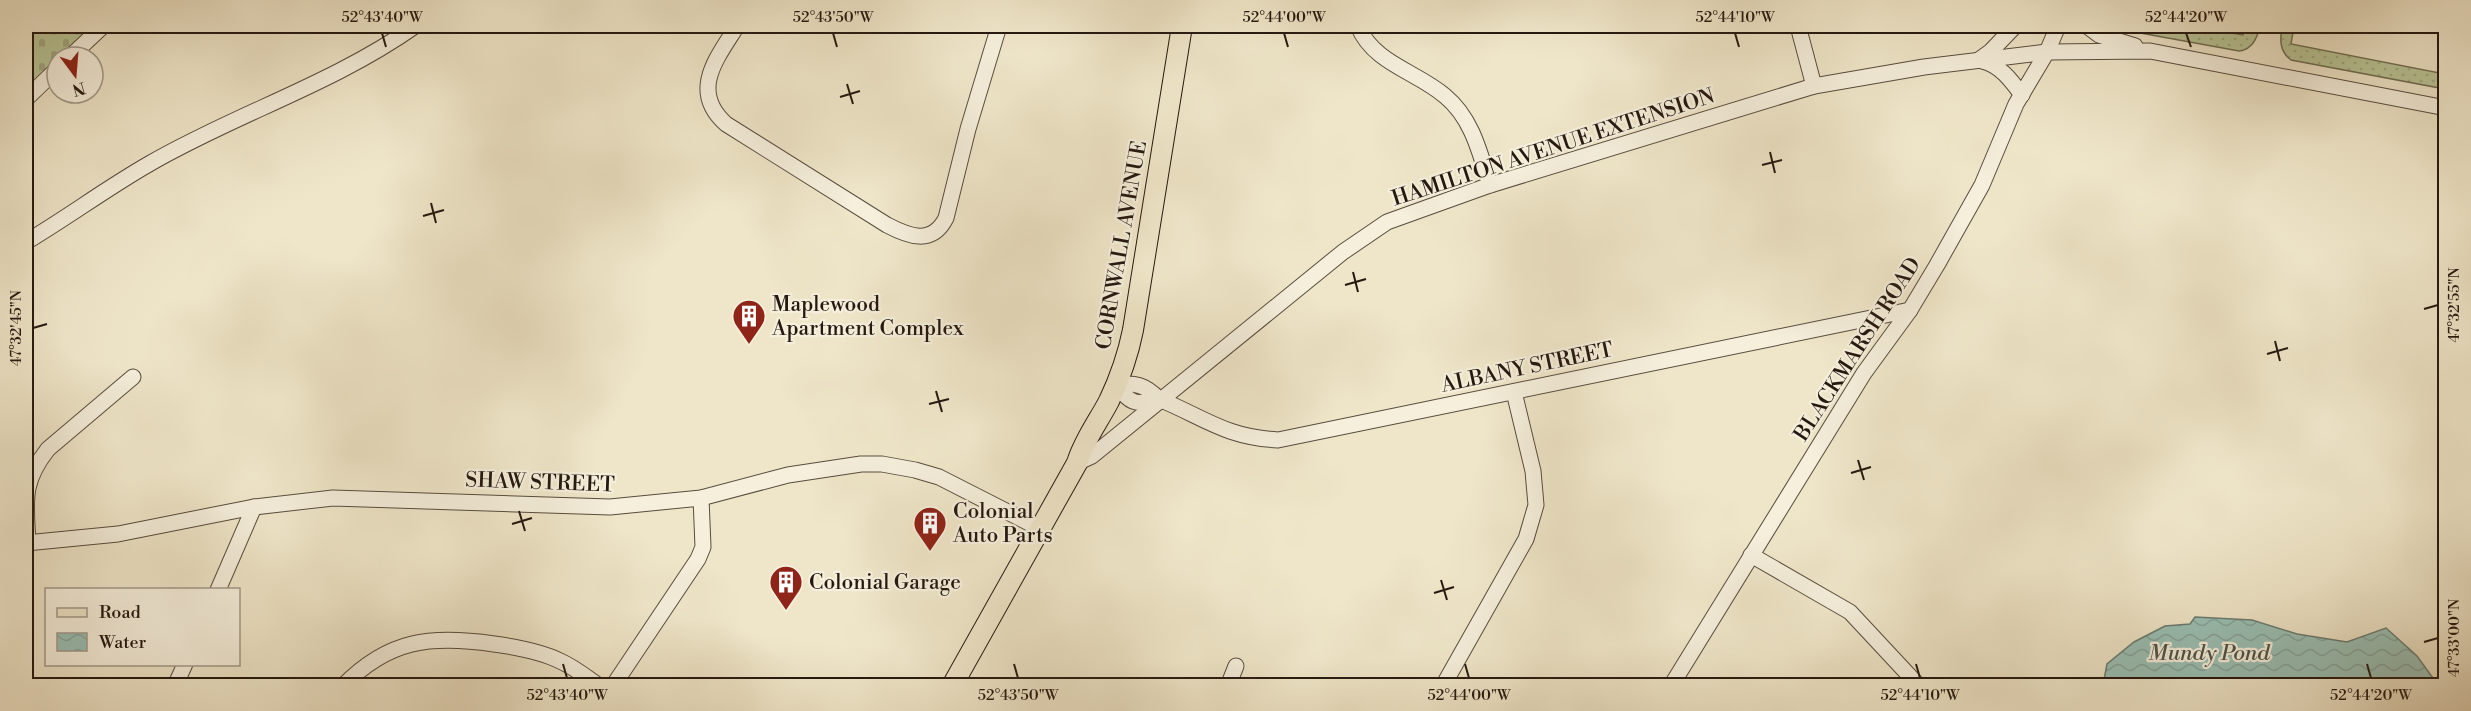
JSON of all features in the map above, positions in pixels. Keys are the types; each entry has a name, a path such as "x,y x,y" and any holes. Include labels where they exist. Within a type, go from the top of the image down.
{"main road":[{"name":"CORNWALL AVENUE","path":"952,686 1077,463 1081,450 1116,385 1129,350 1182,26"}],"street":[{"path":"83,45 104,26"},
{"path":"26,242 149,164 337,72 415,26"},
{"path":"737,26 716,60 709,79 708,100 715,113 736,130 887,225 911,237 933,232 942,225 946,218 968,129 999,26"},
{"path":"1358,26 1373,50 1444,94 1465,117 1490,185"},
{"path":"1798,26 1814,86"},
{"path":"1977,61 1991,51 2015,26"},
{"name":"BLACKMARSH ROAD","path":"1671,686 1864,373 1910,310 1982,184 2022,95 2048,52 2058,26"},
{"path":"2087,26 2099,35 2150,51 2445,108"},
{"name":"HAMILTON AVENUE EXTENSION","path":"1077,463 1092,456 1159,399 1343,252 1372,231 1406,214 1490,185 1814,86 1924,67 2048,52 2150,51"},
{"path":"1977,61 1991,63 2022,95"},
{"path":"26,99 45,81"},
{"name":"ALBANY STREET","path":"1116,385 1132,382 1151,391 1159,399 1232,433 1254,439 1278,440 1910,310"},
{"path":"27,543 27,490 37,463 48,449 133,377"},
{"path":"1443,686 1526,539 1536,506 1533,471 1514,392"},
{"name":"SHAW STREET","path":"27,543 118,534 254,507 333,498 610,507 701,498 788,475 843,465 882,464 939,477 1039,528"},
{"path":"613,686 698,559 703,547 701,498"},
{"path":"219,588 254,507"},
{"path":"1751,555 1850,612 1919,686"},
{"path":"343,686 371,661 392,649 433,639 466,640 529,650 561,661 599,686"},
{"path":"176,686 184,666"},
{"path":"1228,686 1236,666"}],"green space":[{"path":"26,26 94,26 74,45 45,45 45,72 26,90"},
{"path":"2102,26 2189,26 2243,35 2245,26 2254,26 2258,33 2251,45 2239,51"},
{"path":"2282,26 2294,26 2291,44 2445,74 2445,89 2291,60 2282,49"}],"water":[{"name":"Mundy Pond","path":"2195,617 2252,620 2297,634 2347,642 2386,628 2417,656 2438,685 2103,685 2107,664 2134,642 2165,626 2190,624"}],"place":[{"name":"Maplewood Apartment Complex","path":"749,345"},
{"name":"Colonial Auto Parts","path":"930,552"},
{"name":"Colonial Garage","path":"786,611"}]}
